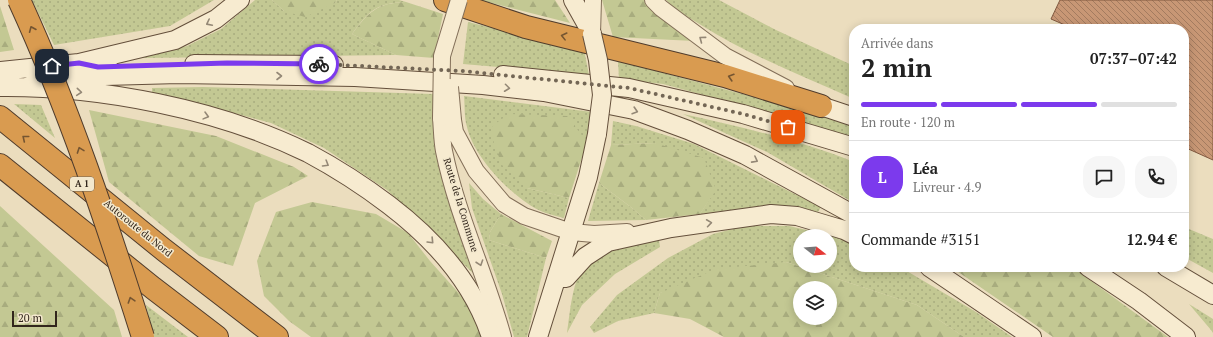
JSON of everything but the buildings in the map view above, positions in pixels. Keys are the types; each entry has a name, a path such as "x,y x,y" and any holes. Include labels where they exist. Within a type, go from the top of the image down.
{"highway":[{"path":"19,0 76,140 112,240 143,337"},
{"path":"445,0 526,28 725,76 821,106"},
{"name":"Autoroute du Nord","path":"0,117 170,255 277,337"},
{"path":"0,165 152,288 217,337"}],"main road":[{"path":"0,71 79,63 175,40 216,19 240,0"},
{"path":"538,337 562,256 588,177 597,134 602,95 598,60 592,34 573,0"},
{"path":"79,63 98,67 227,63 462,71 629,88 743,114 849,145"},
{"path":"26,87 67,77 179,74 355,77 484,85 544,92 634,110 688,130 745,155 849,212"},
{"path":"0,87 26,87 96,94 173,107 256,131 308,154 366,188 420,230 444,255 463,280 478,303 491,337"},
{"path":"821,106 849,115"},
{"path":"803,131 849,149"},
{"path":"566,278 585,257 608,242 671,228 771,214 797,216 849,232"},
{"path":"551,337 566,278 562,256"},
{"path":"928,272 958,287"},
{"path":"936,272 1032,337"},
{"path":"1096,272 1139,301 1186,337"},
{"path":"1174,272 1213,295"}],"street":[{"name":"Route de la Commune","path":"459,0 442,56 447,119 444,151 454,188 494,303 503,337"},
{"path":"592,34 593,0"},
{"path":"653,0 661,8 725,56 821,106"},
{"path":"447,119 476,171 504,204 524,216 571,232 594,234 671,228"}],"green space":[{"path":"32,0 214,0 170,26 54,45"},
{"path":"255,0 272,0 284,11 335,3 337,0 399,0 406,2 380,6 363,19 352,34 396,55 138,58 187,46 221,29"},
{"path":"272,0 337,0 335,3 305,17 284,11"},
{"path":"480,0 555,0 570,23"},
{"path":"602,0 644,0 694,41 613,37"},
{"path":"666,0 719,0 776,30 849,64 849,97 776,65 738,46 682,14"},
{"path":"406,2 443,14 434,58 396,55 352,34 363,20 374,10 387,4"},
{"path":"0,6 14,50 0,52"},
{"path":"468,22 584,50 589,75 463,64"},
{"path":"618,61 822,115 849,125 849,137 813,125 663,84 619,79"},
{"path":"203,87 433,94 437,157 476,276 387,190 324,148 271,123 208,106 152,94 152,88"},
{"path":"464,96 592,112 587,142 527,188 569,198 564,218 554,216 531,206 508,188 490,169 482,159 470,137 465,119"},
{"path":"14,104 41,105 55,138"},
{"path":"89,110 216,136 294,167 308,176 255,203 233,266 199,256 109,182"},
{"path":"509,114 567,116 587,142 569,198 527,188 502,165 494,144 492,126"},
{"path":"683,114 748,129 812,147 849,160 849,200 767,152"},
{"path":"613,121 636,126 694,144 821,207 818,212 795,206 770,205 700,214 715,190 655,143 611,145"},
{"path":"655,143 704,158 716,190 700,214 646,220 599,183 611,145"},
{"path":"469,183 483,199 501,214 490,232 489,240 546,258 527,337 514,337 502,294 472,208"},
{"path":"599,183 632,208 646,220 588,221"},
{"path":"312,202 376,214 408,233 430,261 465,300 482,337 311,337 289,321 264,296 257,261 276,212"},
{"path":"0,206 114,310 122,337 0,337"},
{"path":"501,214 552,241 546,258 489,240 490,232"},
{"path":"745,226 789,226 802,229 793,229 793,264 786,262 660,293 654,313 618,321 594,333 590,327 617,295 668,258 713,234"},
{"path":"1189,229 1213,239 1213,273 1189,260"},
{"path":"837,237 849,242 849,272 908,272 976,312 1012,337 964,337 917,305 820,273 837,273"},
{"path":"659,240 660,247 615,274 582,305 567,333 575,287 581,270 586,264 593,258 611,250"},
{"path":"786,262 793,264 793,273 820,273 917,305 964,337 724,337 690,319 654,313 660,293 716,269"},
{"path":"958,272 1079,272 1168,337 1053,337"},
{"path":"1189,304 1213,319 1213,333 1211,330"},
{"path":"146,305 188,337 154,337"}],"way so far":[{"path":"319,64 388,66 462,71 629,88 743,114 788,127"}],"route":[{"path":"52,66 79,63 98,67 227,63 319,64"}]}
